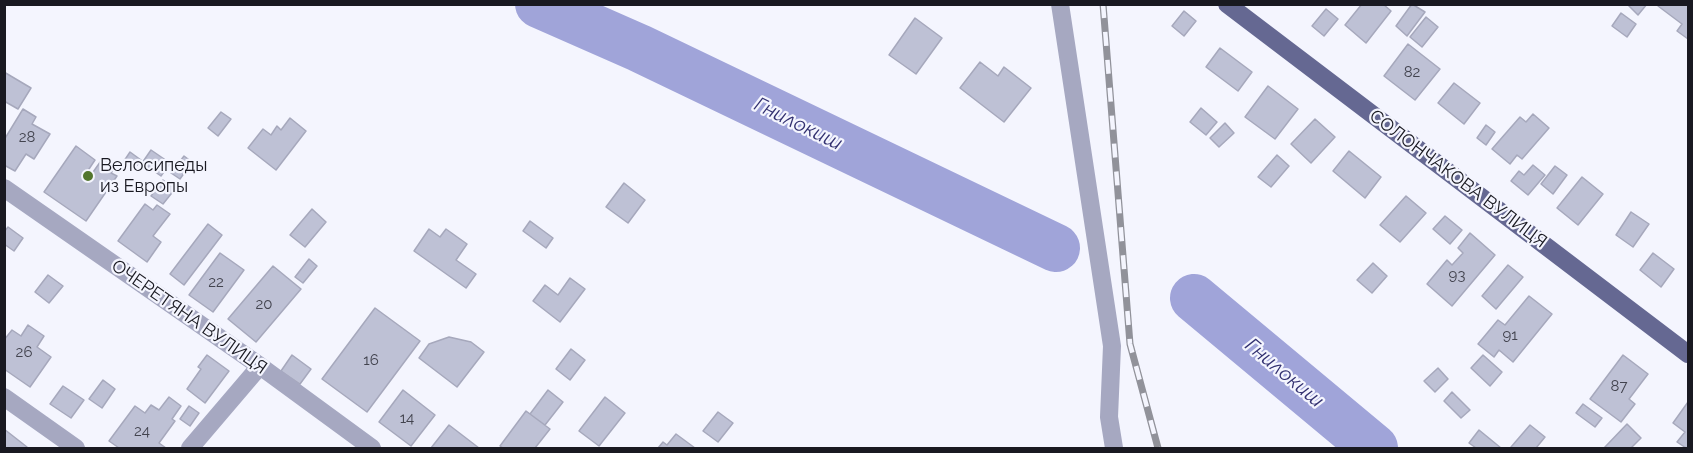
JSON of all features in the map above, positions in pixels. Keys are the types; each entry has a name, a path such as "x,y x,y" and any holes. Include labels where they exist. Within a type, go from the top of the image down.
{"main road":[{"name":"СОЛОНЧАКОВА ВУЛИЦЯ","path":"1227,4 1689,354"}],"street":[{"path":"1060,4 1112,346 1109,417 1114,448"},
{"name":"ОЧЕРЕТЯНА ВУЛИЦЯ","path":"4,188 260,366 372,448"},
{"path":"190,448 260,366"},
{"path":"4,397 76,448"}],"building":[{"path":"1362,4 1383,4 1391,11 1366,43 1345,25"},
{"path":"1412,4 1425,12 1407,36 1396,26"},
{"path":"1627,4 1647,4 1638,15"},
{"path":"1660,4 1688,4 1688,39 1677,31 1682,24 1658,6"},
{"path":"1326,9 1338,19 1324,36 1312,26"},
{"path":"1184,11 1196,21 1184,36 1172,26"},
{"path":"1621,13 1636,24 1627,37 1612,26"},
{"path":"1426,17 1438,27 1422,47 1410,37"},
{"path":"915,18 942,38 916,74 889,55"},
{"path":"1408,44 1440,69 1415,100 1384,76"},
{"path":"1220,48 1252,72 1238,91 1206,67"},
{"path":"980,62 998,76 1004,67 1031,88 1004,122 960,88"},
{"path":"4,72 31,88 18,109 4,101"},
{"path":"1454,83 1480,103 1464,124 1438,103"},
{"path":"1268,86 1298,109 1275,139 1245,117"},
{"path":"1201,108 1217,122 1206,135 1190,122"},
{"path":"23,109 36,117 32,124 50,134 34,159 26,154 15,171 4,165 4,140"},
{"path":"221,112 231,119 218,136 208,128"},
{"path":"1533,114 1549,128 1522,159 1517,155 1510,164 1492,149 1520,117 1526,122"},
{"path":"290,118 306,131 276,170 248,148 263,129 271,135 277,126 281,130"},
{"path":"1315,119 1335,137 1311,163 1291,144"},
{"path":"1225,123 1234,133 1219,147 1210,138"},
{"path":"1486,125 1495,132 1486,145 1477,138"},
{"path":"76,146 95,160 87,172 91,175 103,158 116,166 111,173 117,176 86,221 44,192"},
{"path":"151,150 170,163 161,176 142,163"},
{"path":"1349,151 1381,177 1365,198 1333,171"},
{"path":"130,152 141,160 134,169 124,161"},
{"path":"1277,155 1289,166 1271,187 1258,177"},
{"path":"184,156 192,162 180,179 171,173"},
{"path":"1533,165 1545,175 1528,195 1511,181 1519,171 1524,175"},
{"path":"1555,166 1567,175 1553,194 1541,184"},
{"path":"1582,177 1603,194 1578,225 1557,208"},
{"path":"163,180 175,189 163,204 151,196"},
{"path":"624,183 645,200 628,223 606,207"},
{"path":"1406,196 1426,213 1400,242 1380,225"},
{"path":"145,204 153,210 157,205 170,214 153,236 161,242 147,262 118,241"},
{"path":"312,209 326,222 305,247 290,235"},
{"path":"1631,212 1649,224 1633,247 1616,235"},
{"path":"1445,216 1462,230 1450,244 1433,229"},
{"path":"530,221 553,238 546,248 523,231"},
{"path":"208,224 222,235 184,285 170,274"},
{"path":"8,227 23,238 14,251 4,244 4,232"},
{"path":"429,229 440,237 446,229 467,244 456,260 476,274 466,288 414,251"},
{"path":"1470,233 1495,255 1452,306 1427,284 1447,260 1452,265 1463,253 1458,248"},
{"path":"220,253 244,270 213,312 189,295"},
{"path":"1653,253 1674,269 1661,287 1640,270"},
{"path":"309,259 317,266 303,283 295,277"},
{"path":"1373,263 1387,276 1372,293 1357,280"},
{"path":"1508,265 1523,277 1496,309 1482,296"},
{"path":"273,266 301,289 256,342 228,319"},
{"path":"48,275 63,286 49,303 35,292"},
{"path":"570,278 585,289 560,322 533,301 545,285 558,295"},
{"path":"1529,296 1552,314 1513,362 1499,350 1494,357 1478,344 1498,320 1505,325"},
{"path":"375,308 420,341 367,412 322,379"},
{"path":"28,325 44,336 37,347 51,357 30,387 4,369 4,340 12,330 21,336"},
{"path":"449,337 471,342 484,352 457,387 419,358 429,344"},
{"path":"571,349 585,360 570,380 556,369"},
{"path":"207,355 229,371 205,403 187,389 201,369 198,367"},
{"path":"292,355 311,369 300,384 281,371"},
{"path":"1483,355 1502,372 1490,386 1471,368"},
{"path":"1623,355 1648,374 1629,399 1635,404 1621,422 1590,399"},
{"path":"1438,368 1448,379 1435,392 1424,381"},
{"path":"103,380 115,389 102,408 89,399"},
{"path":"63,386 84,400 71,418 50,404"},
{"path":"403,390 435,415 411,446 379,422"},
{"path":"548,390 563,402 545,425 530,414"},
{"path":"1452,392 1470,410 1461,418 1444,401"},
{"path":"169,397 181,406 172,419 175,421 159,443 166,448 119,448 109,441 135,406 145,413 151,405 159,410"},
{"path":"605,397 625,413 599,446 579,431"},
{"path":"1688,402 1688,448 1686,448 1677,442 1685,432 1673,423"},
{"path":"1583,404 1602,418 1595,427 1576,413"},
{"path":"189,406 199,413 190,426 180,419"},
{"path":"526,411 550,429 535,448 503,448 500,446"},
{"path":"718,412 733,423 718,442 703,431"},
{"path":"1627,424 1641,438 1631,448 1604,448"},
{"path":"449,425 479,448 431,448"},
{"path":"1530,425 1545,437 1536,448 1512,448 1511,447"},
{"path":"4,429 27,447 4,448"},
{"path":"1479,430 1501,448 1476,448 1469,443"},
{"path":"676,434 695,448 658,448 663,442 667,445"}],"waterway":[{"name":"Гнилокиш","path":"539,4 639,48 1056,248"},
{"name":"Гнилокиш","path":"1194,298 1374,448"}],"railway":[{"path":"1103,4 1130,344 1158,448"}],"place":[{"name":"Велосипеды из Европы","path":"88,176"}]}
